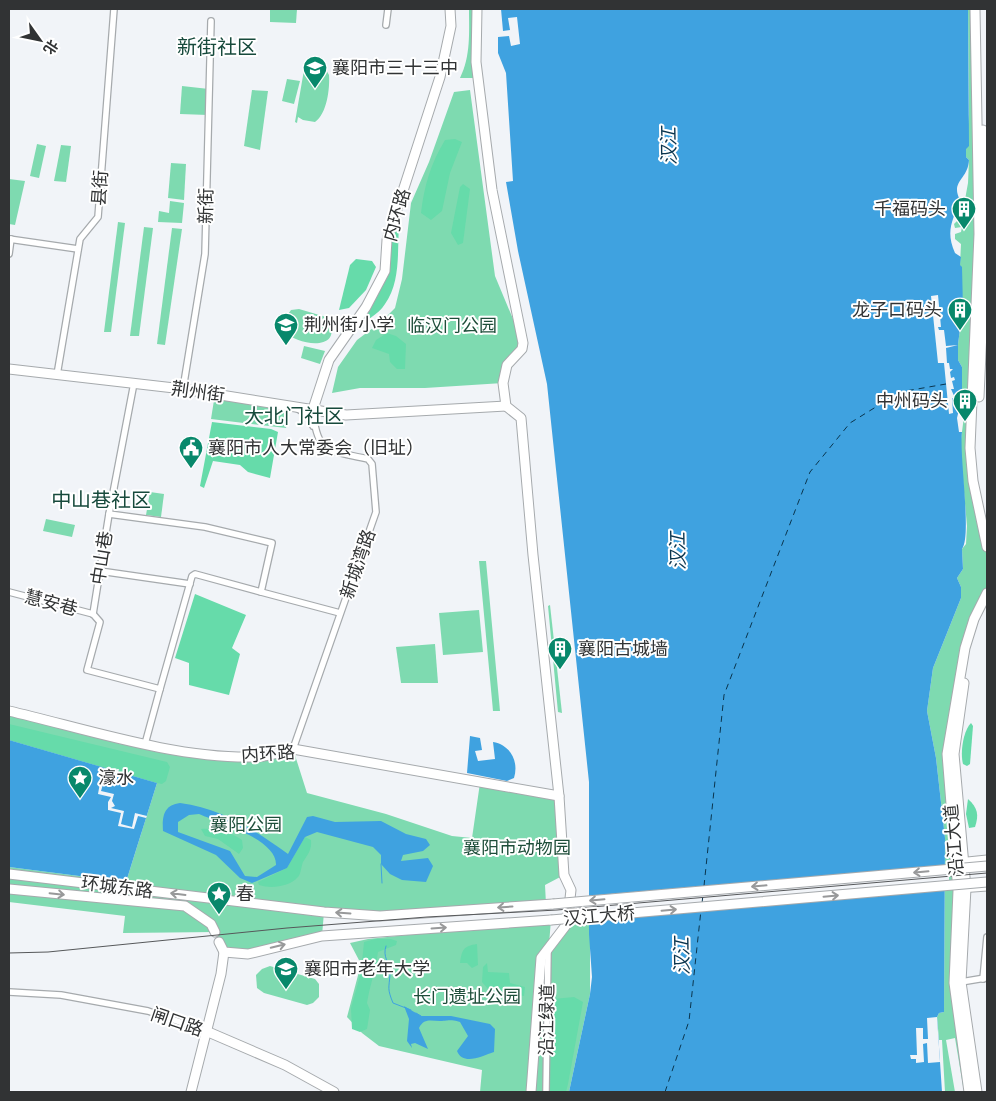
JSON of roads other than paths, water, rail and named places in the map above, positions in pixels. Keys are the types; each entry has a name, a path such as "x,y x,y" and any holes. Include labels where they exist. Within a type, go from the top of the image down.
{"main road":[{"name":"内环路","path":"314,410 329,360 366,307 385,271 387,240 440,77 451,26 450,9"},
{"path":"477,9 476,62 492,190 523,342 522,349 505,370 503,393 506,406 521,418 533,555 559,796 564,875 571,890 567,924 541,958 531,1092"},
{"path":"975,9 984,244 970,448 972,480 987,547"},
{"path":"981,9 984,244 983,339 976,448 979,480 987,521"},
{"name":"荆州街","path":"9,369 183,389 346,414 506,406"},
{"name":"沿江大道","path":"977,1092 960,982 962,888 947,754 965,648 974,619 987,593"},
{"name":"沿江大道","path":"959,863 954,754 970,653 979,621 987,606"},
{"name":"内环路","path":"9,710 145,744 220,756 258,757 292,749 559,796"},
{"path":"959,863 987,860"},
{"name":"汉江大桥","path":"226,900 324,912 380,916 554,904 987,866"},
{"name":"环城东路","path":"9,874 226,900"},
{"name":"汉江大桥","path":"224,952 248,954 322,936 551,920 987,882"},
{"path":"962,888 987,886"},
{"name":"沿江大道","path":"962,888 954,983 969,1092"},
{"name":"环城东路","path":"9,889 184,906 211,924 215,932"},
{"path":"191,1092 222,967 224,952 219,942"},
{"path":"222,967 231,959 248,954"},
{"name":"闸口路","path":"206,1032 285,1066 334,1092"}],"street":[{"name":"县街","path":"57,374 80,239 98,216 114,9"},
{"path":"386,25 388,9"},
{"name":"新街","path":"183,389 205,254 211,21"},
{"path":"9,254 10,239 78,249"},
{"name":"中山巷","path":"134,383 108,514 93,614 100,622 86,670 160,688"},
{"path":"294,406 310,404 318,396"},
{"name":"新城湾路","path":"292,749 376,512 372,464 368,458 328,450 320,444 308,415 294,406"},
{"path":"314,410 314,428"},
{"path":"108,514 205,527 272,543 261,592"},
{"path":"100,571 190,584"},
{"path":"145,744 192,576 195,574 340,613"},
{"name":"慧安巷","path":"9,592 93,614"},
{"path":"960,982 985,978 987,937"},
{"name":"沿江绿道","path":"546,1092 548,947"},
{"name":"闸口路","path":"9,992 61,995 148,1011 206,1032"}],"water":[{"name":"汉江","path":"501,9 968,9 969,146 966,149 966,157 969,160 966,172 958,184 957,194 960,200 950,232 952,245 955,253 961,257 960,265 962,267 963,308 958,344 958,360 962,367 962,397 957,418 959,432 962,432 966,529 962,549 963,569 957,578 961,587 961,598 933,668 927,711 936,758 945,838 944,1012 939,1013 937,1017 942,1092 569,1092 592,977 589,934 589,782 547,384 518,251 506,182 513,181 506,73 498,53 498,37 509,36 511,46 520,44 517,17 508,18 510,30 503,31"},
{"path":"470,736 480,738 482,750 475,751 478,761 495,759 493,742 509,750 514,760 514,778 507,781 467,773"},
{"name":"濠水","path":"9,740 157,783 126,882 9,867"},
{"path":"175,804 196,806 224,815 250,828 288,854 307,817 313,816 335,822 381,821 406,834 426,839 430,845 423,851 403,855 401,861 428,858 433,866 426,882 402,880 390,874 381,864 381,855 373,847 317,832 305,837 287,868 252,883 240,878 216,855 163,831 165,812 170,806","holes":["199,814 232,827 257,840 267,847 274,856 276,865 257,877 245,876 230,851 178,832 178,822 189,815"]},
{"path":"404,1006 421,1016 451,1016 490,1024 495,1029 494,1052 473,1059 460,1056 457,1051 468,1036 460,1022 451,1020 423,1023 419,1028 428,1049 415,1043 411,1044 412,1048 407,1041 409,1019"}],"waterway":[{"path":"381,864 382,883"},
{"path":"386,946 385,953 390,974 389,991 393,1003 411,1010"},
{"path":"416,1013 421,1016"}],"railway":[{"path":"9,953 48,952 287,928 427,917 557,910 987,873"}],"place":[{"name":"襄阳市三十三中","path":"315,89"},
{"name":"千福码头","path":"964,230"},
{"name":"龙子口码头","path":"960,331"},
{"name":"荆州街小学","path":"286,346"},
{"name":"中州码头","path":"965,422"},
{"name":"襄阳市人大常委会（旧址）","path":"191,469"},
{"name":"襄阳古城墙","path":"560,670"},
{"name":"濠水","path":"80,799"},
{"name":"春","path":"219,915"},
{"name":"襄阳市老年大学","path":"286,990"}],"district":[{"name":"新街社区","path":"217,47"},
{"name":"大北门社区","path":"294,416"},
{"name":"中山巷社区","path":"101,500"}],"park label":[{"name":"临汉门公园","path":"452,326"},
{"name":"襄阳公园","path":"246,825"},
{"name":"襄阳市动物园","path":"517,848"},
{"name":"长门遗址公园","path":"467,997"}]}
